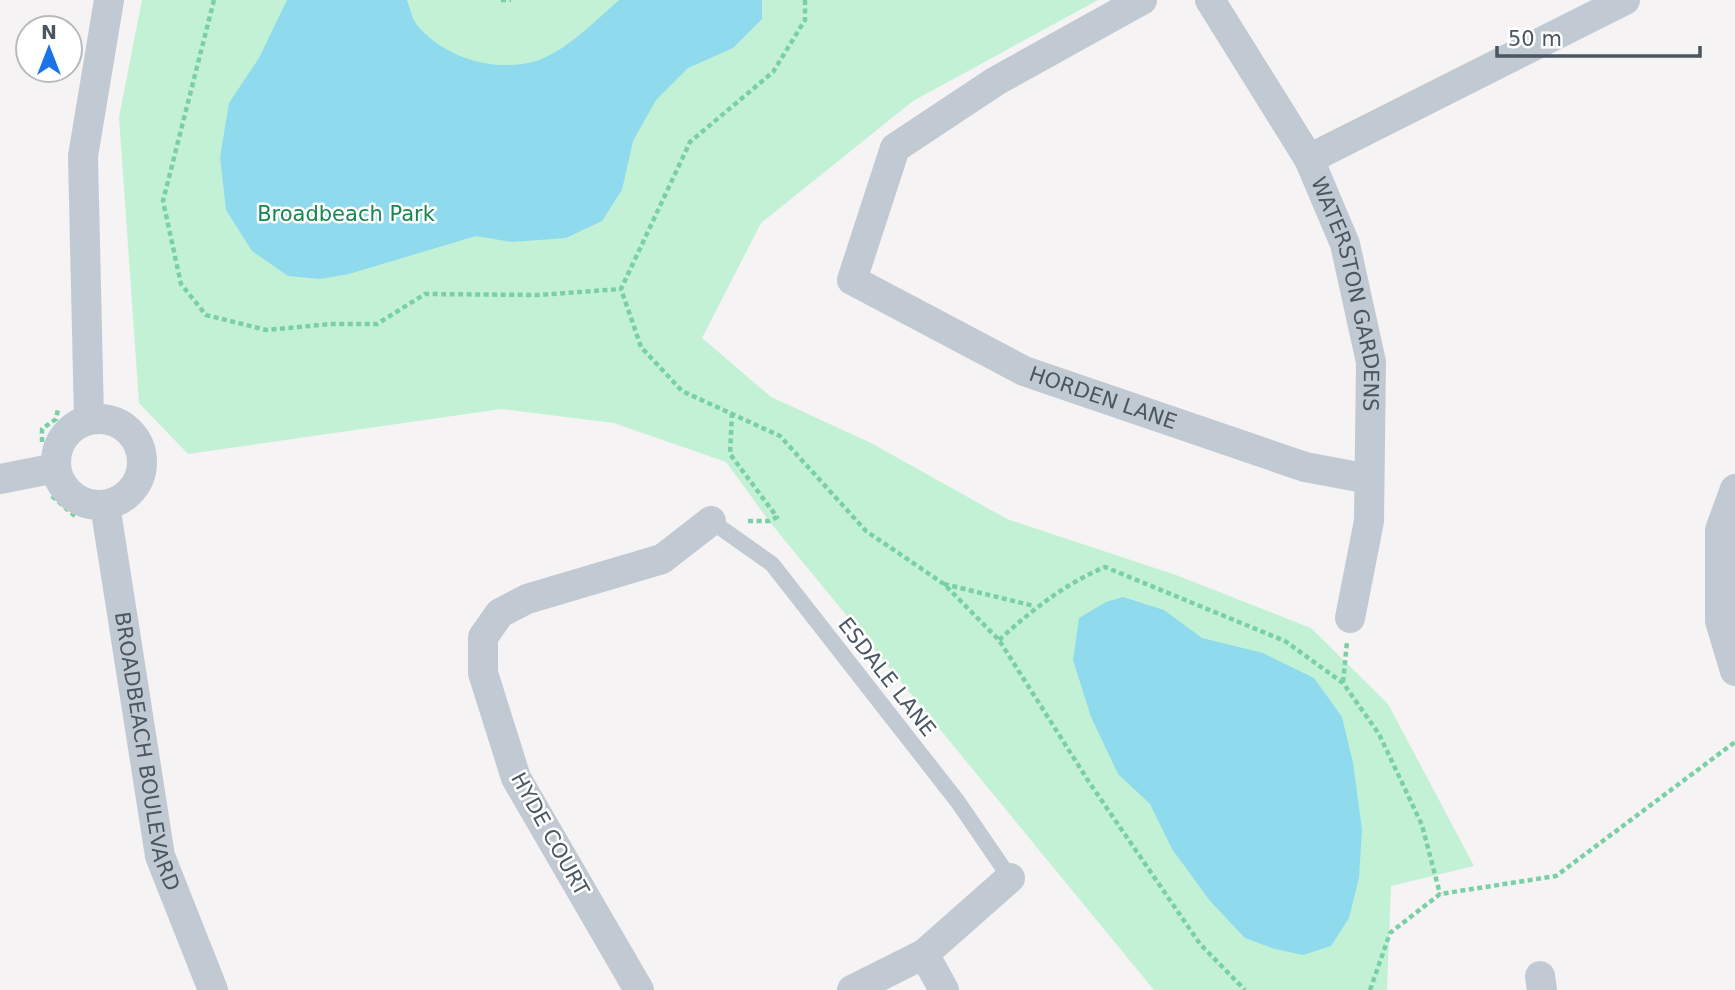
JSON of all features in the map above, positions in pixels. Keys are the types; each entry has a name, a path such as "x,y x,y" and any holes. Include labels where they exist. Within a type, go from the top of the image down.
{"street":[{"path":"89,419 83,156 109,0"},
{"name":"HORDEN LANE","path":"1142,0 996,81 895,148 852,280 1024,370 1305,467 1369,480"},
{"name":"WATERSTON GARDENS","path":"1210,0 1309,159 1345,244 1371,362 1369,521 1350,618"},
{"path":"1309,159 1625,0"},
{"path":"104,418 119,422 131,432 141,450 143,465 135,485 119,501 105,505 90,504 76,498 65,488 56,468 62,438 89,419 104,418"},
{"path":"0,479 56,468"},
{"path":"1735,489 1720,530 1720,621 1735,671"},
{"name":"BROADBEACH BOULEVARD","path":"105,505 160,856 213,990"},
{"name":"HYDE COURT","path":"639,990 516,778 483,673 483,637 500,613 509,608 527,599 662,559 711,521"},
{"path":"852,990 924,954 1010,878"},
{"path":"924,954 944,990"}],"lane":[{"name":"ESDALE LANE","path":"711,521 772,564 958,802 1010,878"}],"path":[{"path":"214,0 163,201 181,284 206,315 266,330 331,324 377,324 425,294 539,295 621,289"},
{"path":"501,0 511,0"},
{"path":"805,0 805,20 773,72 690,142 621,289 640,346 682,391 780,436 866,531 944,584 999,640 1089,782 1200,944 1245,990"},
{"path":"732,412 730,454 777,517 769,521 756,521"},
{"path":"999,640 1035,607 1076,579 1105,567 1285,641 1343,683 1379,734 1422,825 1440,894"},
{"path":"944,584 1035,607"},
{"path":"1343,683 1350,618"},
{"path":"1370,990 1390,933 1440,894 1556,876 1735,742"}],"green space":[{"name":"Broadbeach Park","path":"142,0 1098,0 913,101 761,223 702,338 771,397 871,443 1007,519 1176,575 1311,628 1388,704 1474,866 1391,886 1387,990 1154,990 769,521 726,462 614,423 501,409 188,454 139,403 119,117"}],"water":[{"path":"287,0 407,0 417,25 441,46 471,60 504,65 547,57 580,35 619,0 762,0 762,19 733,48 688,68 656,100 633,141 622,190 602,221 566,238 512,242 476,236 349,274 320,279 288,276 252,251 226,210 220,157 229,103 259,58"},
{"path":"1123,597 1164,610 1202,638 1263,653 1314,678 1342,717 1353,763 1362,829 1359,878 1349,918 1331,946 1303,955 1275,949 1245,938 1210,901 1172,849 1150,804 1118,774 1091,717 1073,660 1079,618 1106,602"}]}
